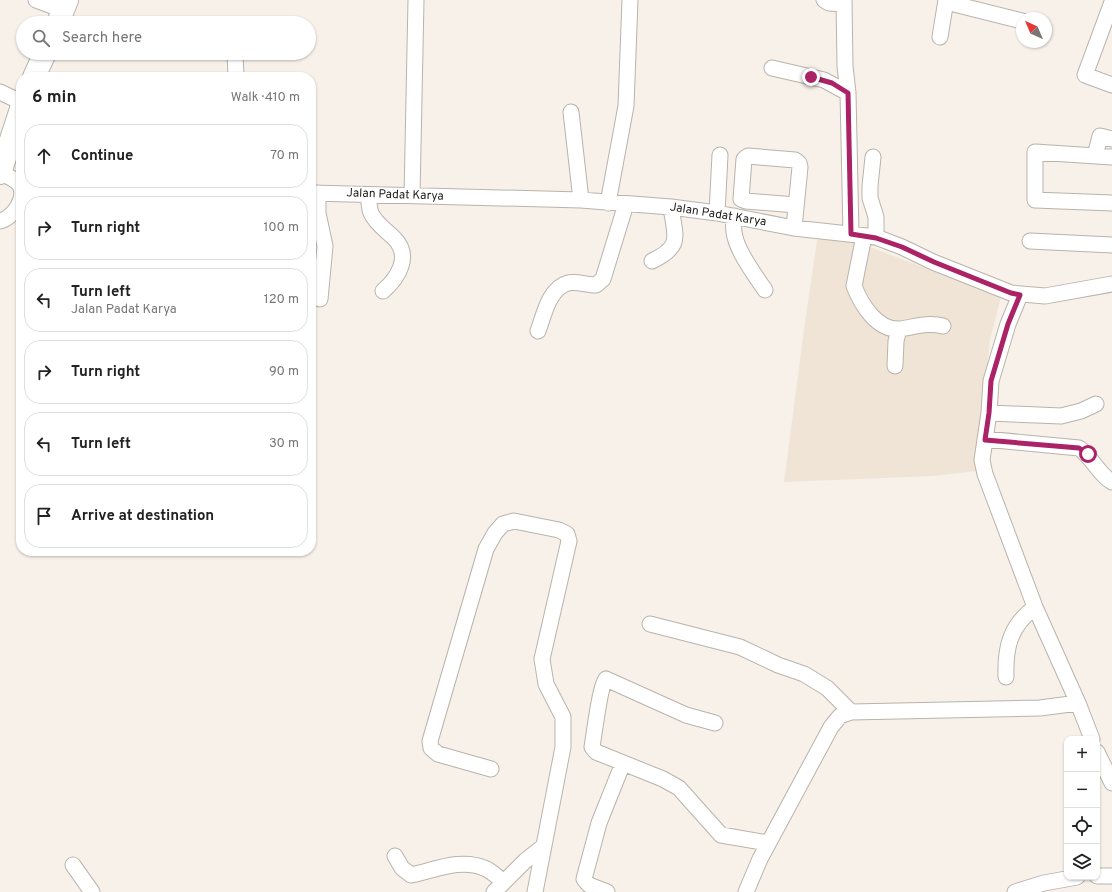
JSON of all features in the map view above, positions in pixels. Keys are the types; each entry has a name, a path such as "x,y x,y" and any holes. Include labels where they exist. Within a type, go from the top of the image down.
{"highway":[{"path":"36,72 41,60"},
{"path":"0,173 16,139"}],"street":[{"path":"36,0 63,11"},
{"path":"412,196 416,0"},
{"path":"608,203 626,106 630,0"},
{"path":"824,0 829,4 844,2 845,66 863,236 854,286 867,309 881,325 900,329 923,324 943,326"},
{"path":"940,37 946,1 1016,19"},
{"path":"1112,2 1085,75 1112,85"},
{"path":"235,60 236,72"},
{"path":"772,68 824,80 848,93"},
{"path":"0,92 16,100"},
{"path":"571,112 581,200"},
{"path":"1096,156 1100,136 1112,140"},
{"path":"1112,157 1035,152 1035,200 1112,203"},
{"path":"717,213 720,155"},
{"path":"794,228 800,167 799,163 795,160 748,156 744,159 741,199 746,201 796,205"},
{"path":"863,236 876,217 870,198 873,157"},
{"path":"0,173 16,182"},
{"name":"Jalan Padat Karya","path":"316,193 581,200 717,213 794,228 863,236 902,247 934,262 1011,293 1020,295 1045,296 1112,284"},
{"path":"368,195 371,213 381,227 395,239 401,247 403,256 401,270 383,291"},
{"path":"316,200 325,246 320,299"},
{"path":"538,331 548,303 557,289 569,283 596,285 603,279 626,204"},
{"path":"652,261 665,255 674,246 675,238 671,208"},
{"path":"0,220 7,219 14,214 16,209"},
{"path":"734,216 734,232 740,249 752,272 765,290"},
{"path":"1030,241 1112,245"},
{"path":"1020,295 1008,324 991,381 989,413 982,460 985,474 1035,607 1078,703 1091,736"},
{"path":"895,366 896,341 900,329"},
{"path":"989,413 1061,416 1081,411 1096,404"},
{"path":"985,440 1079,448 1088,454 1106,479 1112,482"},
{"path":"491,769 438,754 431,748 430,741 486,549 495,533 503,524 514,521 559,530 567,534 569,541 542,659 546,684 563,717 563,747 535,892"},
{"path":"1006,677 1009,640 1023,616 1035,607"},
{"path":"650,624 740,647 778,665 804,674 827,688 851,712"},
{"path":"715,723 686,715 606,679 604,681 592,746 596,752 663,779 679,788 721,834 768,843"},
{"path":"746,892 768,843 831,727 840,716 851,712 1040,708 1078,703"},
{"path":"1100,758 1112,783"},
{"path":"607,892 589,885 584,879 599,823 623,763"},
{"path":"395,856 402,868 412,875 454,864 471,863 486,868 499,887 525,861 544,846"},
{"path":"73,865 92,892"},
{"path":"1100,876 1112,876"},
{"path":"1015,892 1044,883 1064,879"}],"shaded area":[{"path":"818,234 844,237 1001,297 990,340 976,471 934,476 784,482"}],"route":[{"path":"811,77 832,83 848,93 851,234 876,238 902,247 934,262 1011,293 1020,295 1008,324 991,381 989,413 985,440 1079,448 1088,454"}]}
